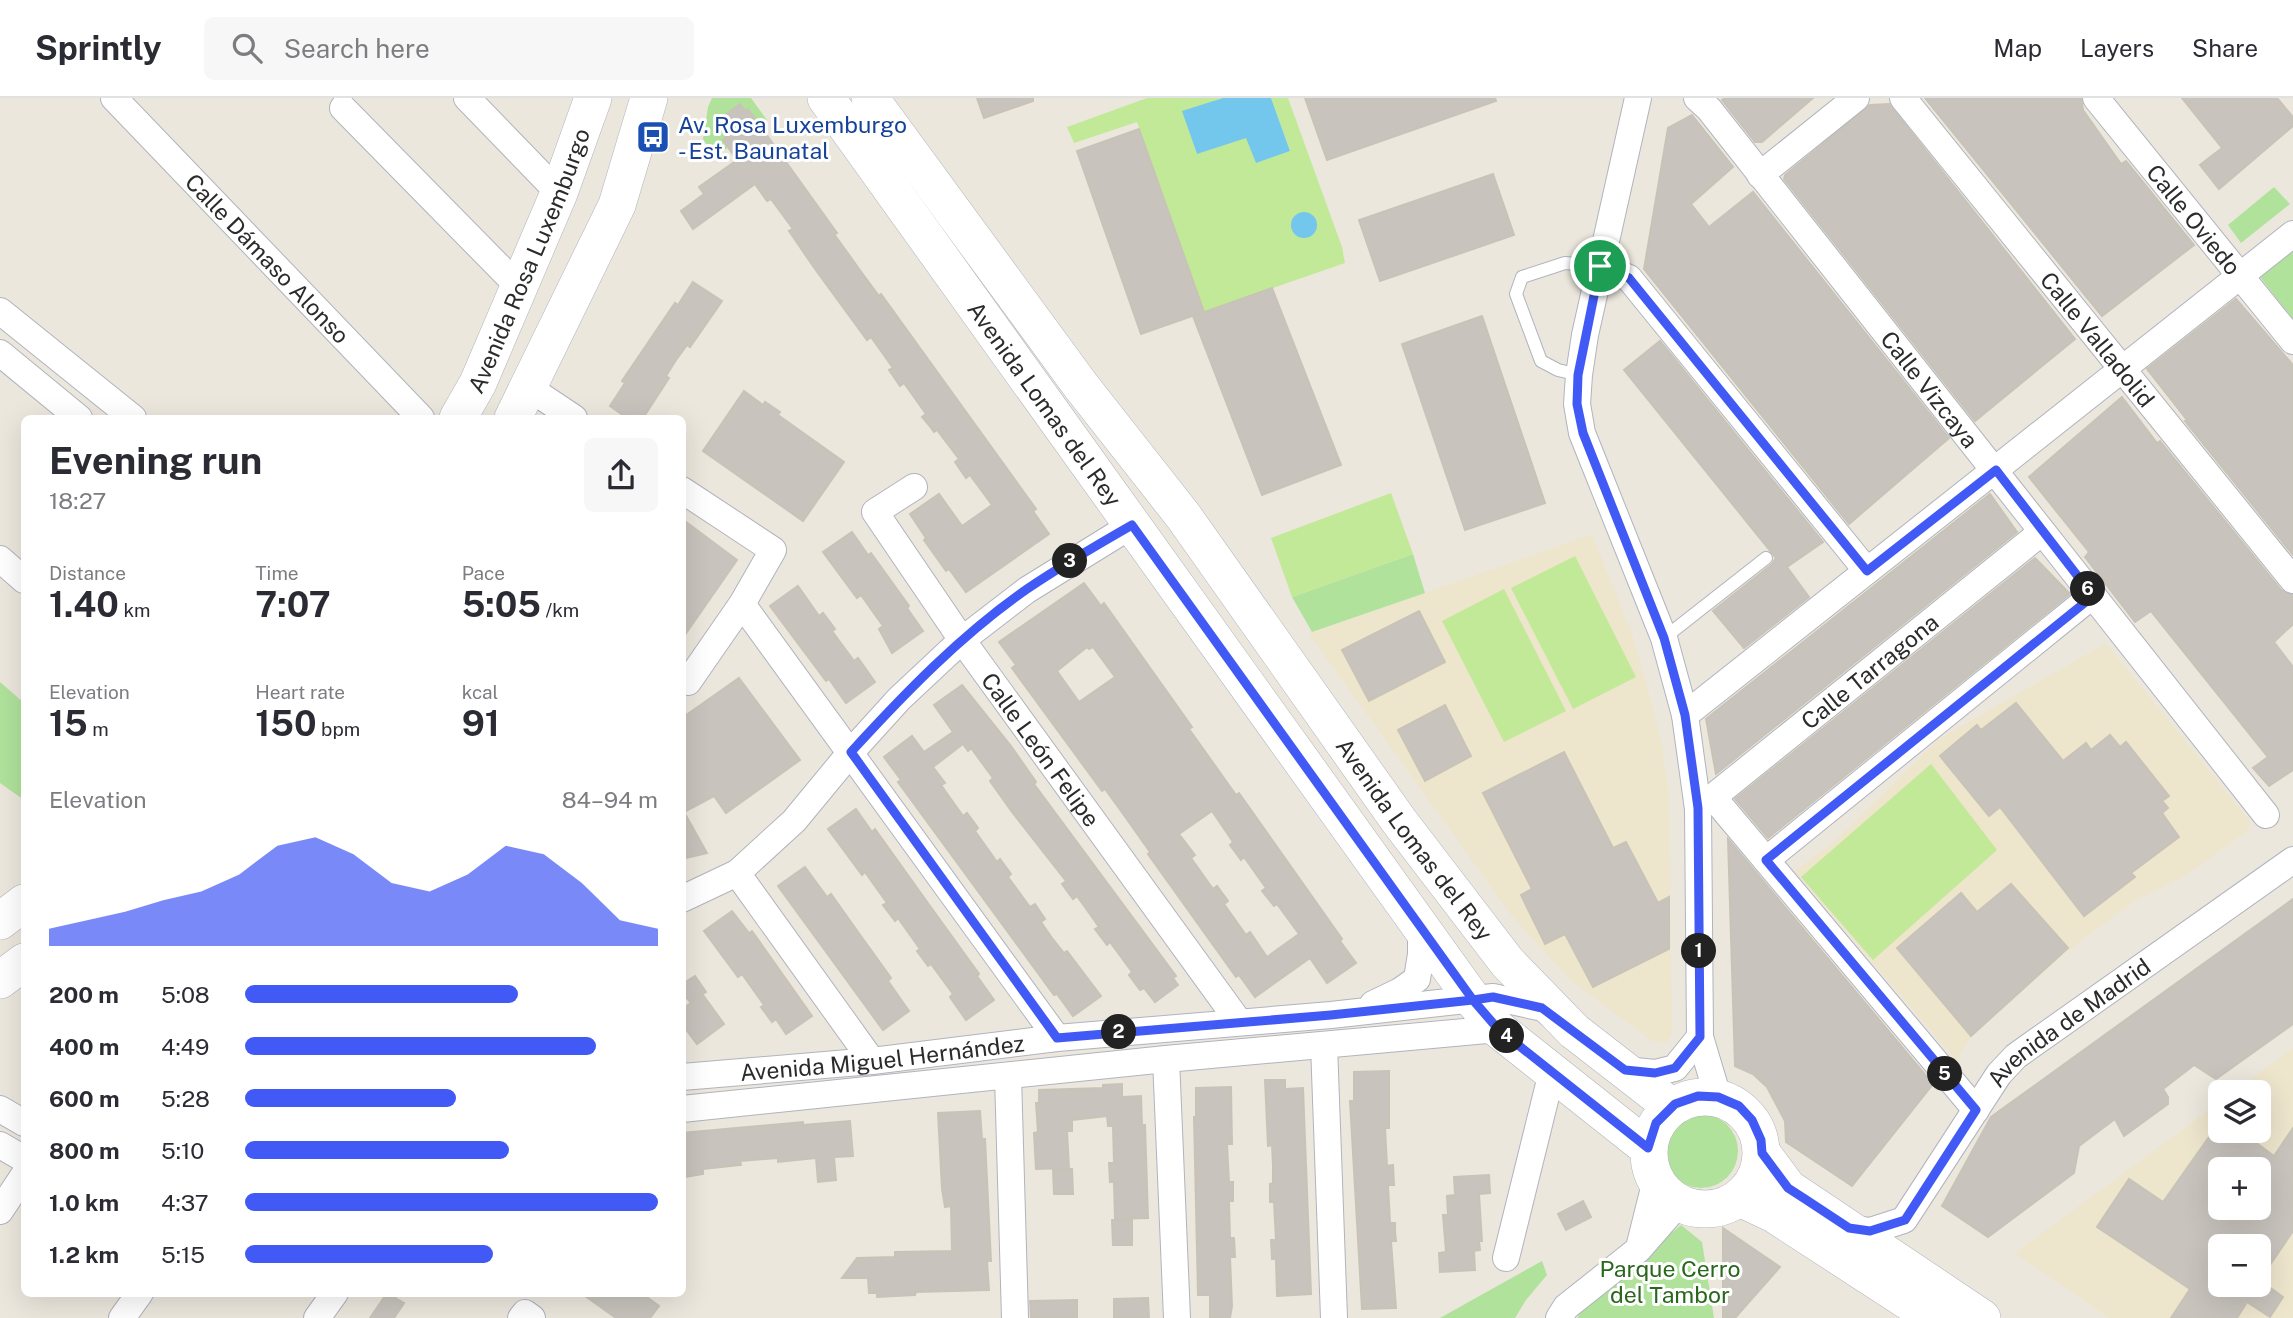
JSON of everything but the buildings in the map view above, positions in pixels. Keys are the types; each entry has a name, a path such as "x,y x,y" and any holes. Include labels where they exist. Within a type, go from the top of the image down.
{"main road":[{"name":"Avenida Rosa Luxemburgo","path":"460,415 478,383 559,193 593,98"},
{"path":"521,403 617,205 649,98"},
{"name":"Avenida Lomas del Rey","path":"826,98 1473,1000 1498,1029 1552,1072 1661,1177"},
{"name":"Avenida Lomas del Rey","path":"870,98 1081,386 1184,517 1399,821 1507,962 1574,1031 1673,1105"},
{"path":"0,980 21,964"},
{"path":"1698,1096 1718,1097 1739,1106 1752,1120 1761,1140 1762,1153 1757,1177 1740,1198 1718,1208 1699,1210 1661,1177 1656,1123 1673,1105 1698,1096"},
{"path":"1762,1153 1788,1188 1982,1318"},
{"path":"1740,1198 1774,1214 1934,1318"}],"street":[{"name":"Calle Dámaso Alonso","path":"114,98 418,415"},
{"path":"467,98 559,193"},
{"path":"1638,98 1578,375 1577,404 1583,433 1664,638 1705,803 1700,1037 1718,1097"},
{"name":"Calle Vizcaya","path":"1697,98 1709,109 1996,470 2266,815"},
{"path":"1760,175 1856,98"},
{"name":"Calle Valladolid","path":"1903,98 2293,580"},
{"name":"Calle Oviedo","path":"2096,98 2293,341"},
{"path":"343,108 519,287"},
{"path":"1685,715 2293,234"},
{"path":"1600,266 1629,278 1867,571"},
{"path":"0,311 129,415"},
{"path":"0,353 75,415"},
{"path":"521,403 563,415"},
{"name":"Calle León Felipe","path":"914,486 875,512 962,639 1239,1022"},
{"path":"686,493 773,550 742,604 688,682"},
{"path":"686,897 737,873 794,821 899,699 962,639 1027,590 1132,525"},
{"name":"Calle Tarragona","path":"1705,803 2042,532"},
{"path":"0,559 21,577"},
{"path":"1766,860 2093,596"},
{"path":"742,604 1057,1038"},
{"path":"1705,803 1766,860 1976,1110"},
{"name":"Avenida de Madrid","path":"1905,1220 1999,1074 2016,1056 2293,860"},
{"path":"737,873 872,1061"},
{"path":"1353,1012 1400,991 1417,979 1421,927"},
{"name":"Avenida Miguel Hernández","path":"686,1074 872,1061 1057,1038 1493,997 1542,1008 1574,1031"},
{"name":"Avenida Miguel Hernández","path":"686,1109 1166,1059 1498,1029"},
{"path":"1625,1070 1655,1073 1675,1068 1700,1037"},
{"path":"1673,1105 1700,1037"},
{"path":"1324,1045 1334,1318"},
{"path":"1166,1059 1177,1318"},
{"path":"1506,1258 1552,1072"},
{"path":"1008,1076 1015,1318"},
{"path":"0,1109 21,1121"},
{"path":"0,1145 21,1157"},
{"path":"1559,1318 1566,1307 1639,1249 1661,1177"},
{"path":"0,1211 21,1180"},
{"path":"1849,1228 1870,1231 1905,1220 1917,1274"},
{"path":"122,1318 137,1297"},
{"path":"317,1318 332,1297"},
{"path":"521,1318 525,1313 532,1318"}],"lane":[{"path":"1578,375 1558,370 1541,361 1516,294 1522,277 1565,263 1600,266"},
{"path":"1664,638 1766,558"}],"shaded area":[{"path":"1592,534 1631,631 1643,670 1661,741 1669,796 1672,1033 1667,1041 1662,1043 1652,1041 1572,982 1512,916 1309,634"},
{"path":"2106,643 2250,821 2248,831 2183,877 2135,901 2080,941 1972,1035 1957,1061 1794,871 1833,843 1939,739"},
{"path":"2293,1048 2293,1318 2109,1318 2015,1253 2208,1111 2208,1143 2271,1143 2271,1080 2249,1080"}],"green space":[{"path":"712,98 751,98 767,120 715,157 703,139"},
{"path":"1147,98 1223,98 1183,112 1197,154 1246,137 1256,162 1290,151 1271,98 1288,98 1342,247 1345,263 1204,312 1137,122 1074,143 1067,127"},
{"path":"2274,187 2290,204 2241,243 2228,225"},
{"path":"2293,251 2293,319 2260,277"},
{"path":"1391,493 1413,554 1292,597 1271,538"},
{"path":"1413,554 1425,593 1312,632 1292,597"},
{"path":"1575,556 1636,677 1573,709 1511,588"},
{"path":"1504,589 1566,711 1504,742 1442,621"},
{"path":"0,682 21,700 21,798 0,783"},
{"path":"1931,764 1997,850 1873,960 1801,877"},
{"path":"1701,1114 1722,1120 1732,1130 1738,1151 1732,1172 1722,1182 1701,1188 1680,1182 1670,1172 1664,1151 1670,1130 1680,1120"},
{"name":"Parque Cerro del Tambor","path":"1681,1225 1702,1242 1714,1318 1577,1318 1583,1308"},
{"path":"1542,1261 1547,1275 1515,1318 1440,1318"}],"water":[{"path":"1223,98 1271,98 1290,151 1256,163 1246,138 1197,154 1182,111"},
{"path":"1304,212 1313,216 1317,225 1313,234 1304,238 1295,234 1291,225 1295,216"}],"place":[{"name":"Av. Rosa Luxemburgo - Est. Baunatal","path":"653,137"}],"route":[{"path":"1600,266 1578,375 1577,404 1583,433 1664,638 1685,715 1698,808 1700,1037 1675,1068 1655,1073 1625,1070 1542,1008 1493,997 1473,1000 1331,1015 1057,1038 851,752 899,699 962,639 1027,590 1132,525 1473,1000 1498,1029 1648,1148 1656,1123 1675,1104 1698,1096 1718,1097 1739,1106 1752,1120 1761,1140 1762,1153 1788,1188 1849,1228 1870,1231 1905,1220 1976,1110 1766,860 2093,596 1996,470 1867,571 1629,278 1600,266"}]}
